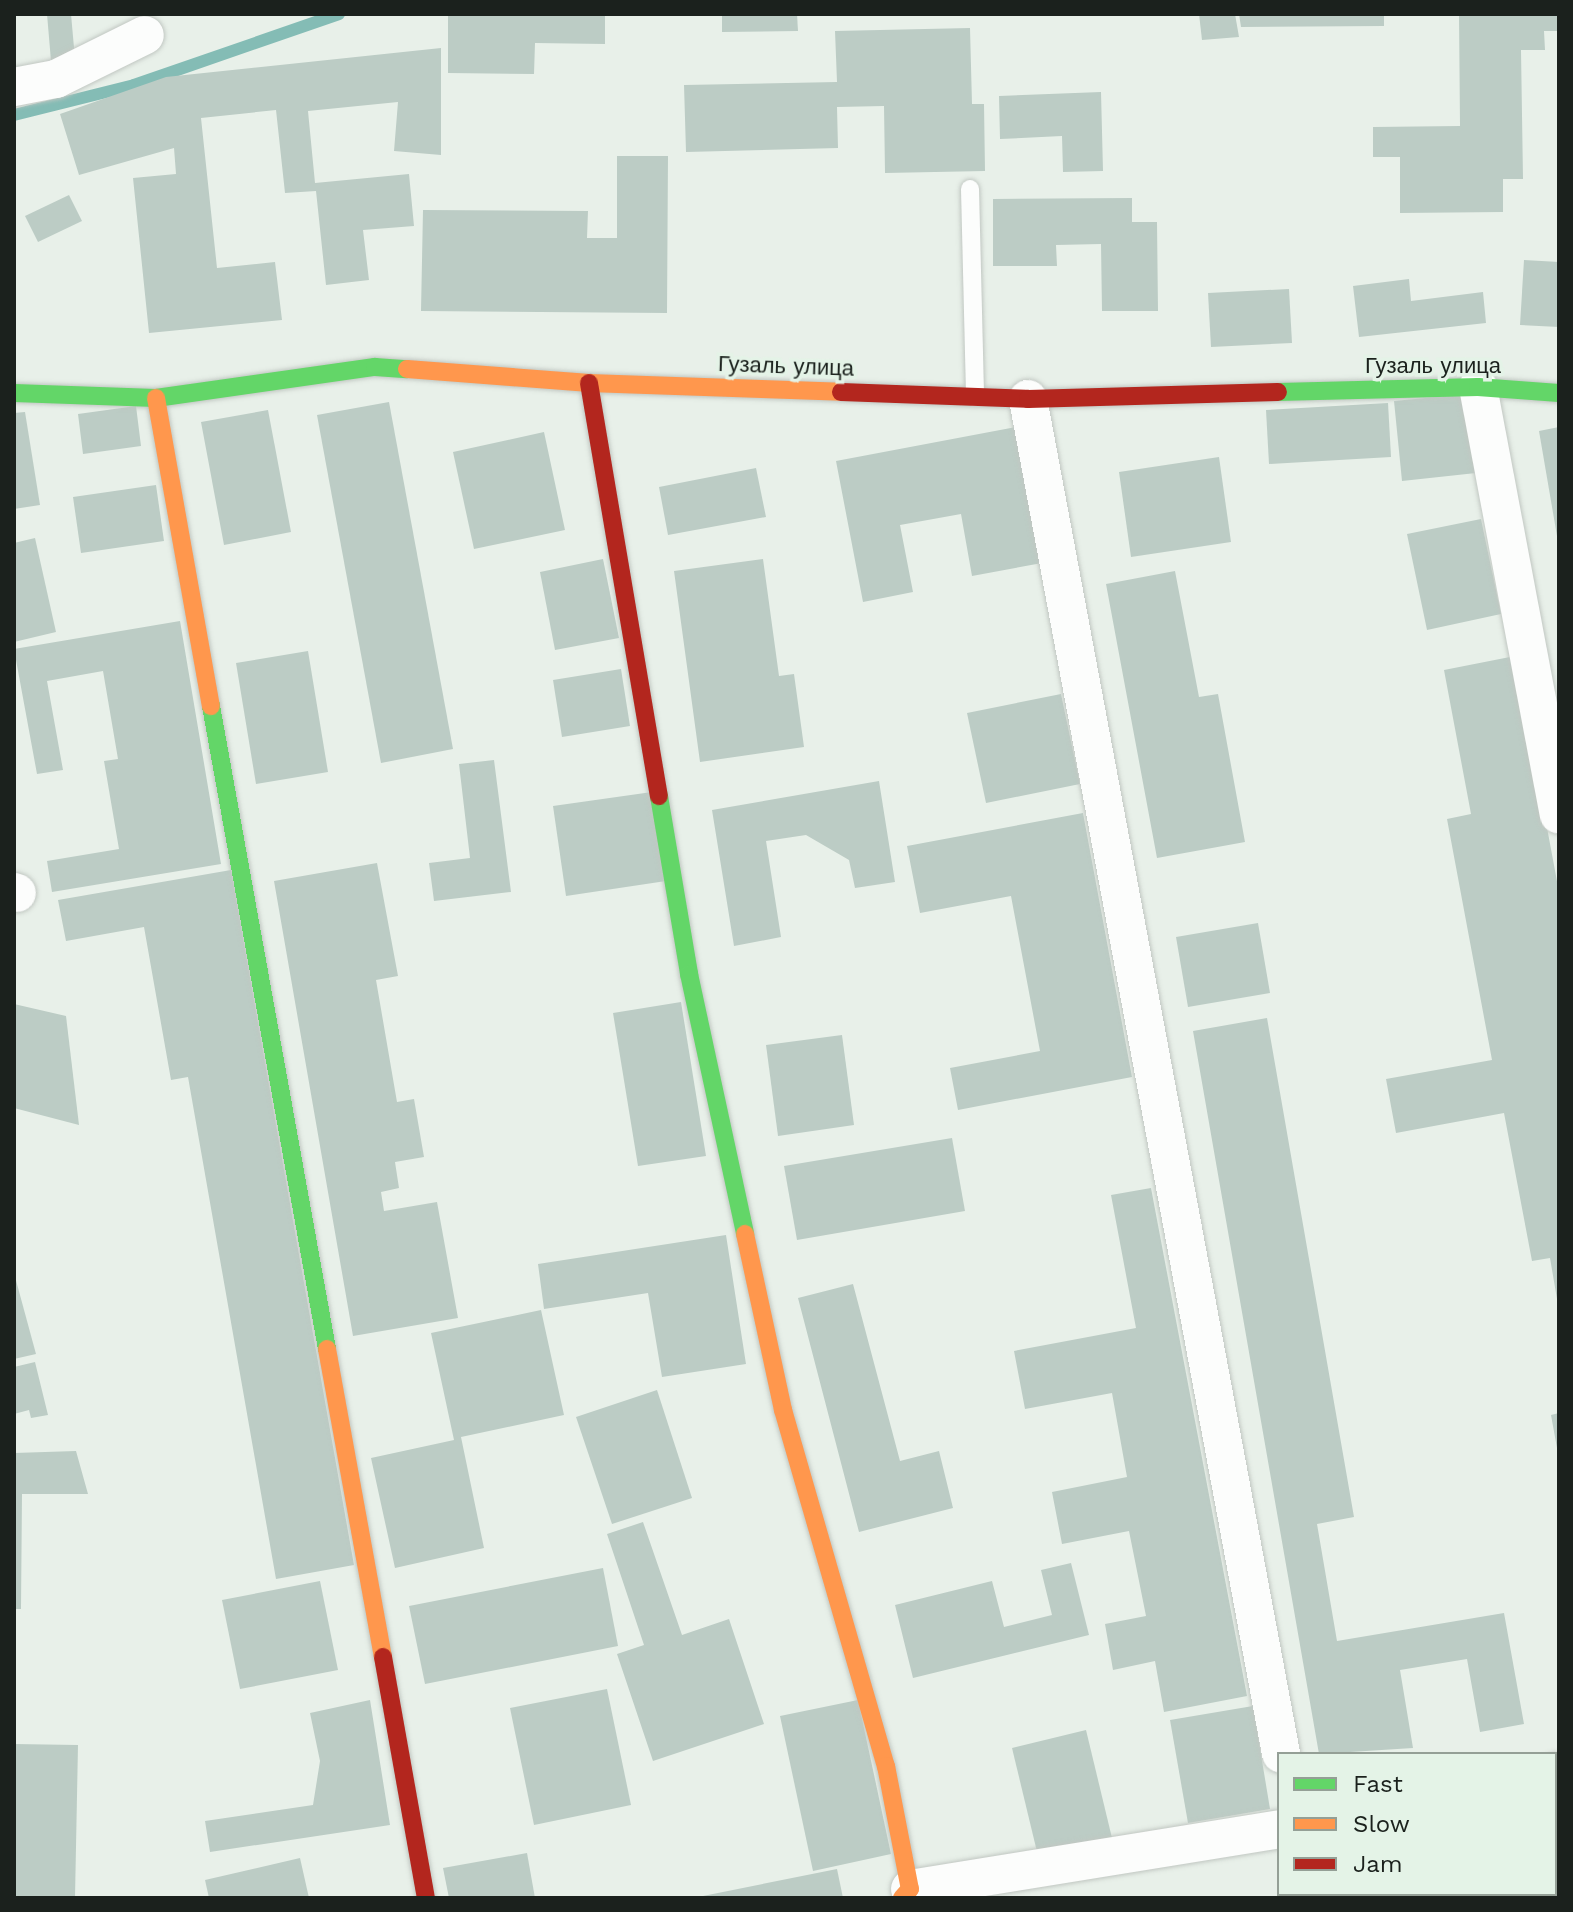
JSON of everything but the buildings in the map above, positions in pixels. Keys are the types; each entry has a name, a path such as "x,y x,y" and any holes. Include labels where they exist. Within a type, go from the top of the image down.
{"street":[{"path":"14,87 56,79 145,35"},
{"name":"Гузаль улица","path":"14,393 156,398 375,367 589,383 1028,399 1478,387 1559,393"},
{"path":"589,383 693,989 783,1410 886,1766 906,1894 1277,1829"},
{"path":"1478,387 1559,814"},
{"path":"156,398 426,1898"},
{"path":"1028,399 1281,1752"}],"lane":[{"path":"970,189 975,397"}],"waterway":[{"path":"14,115 134,85 339,14"}],"traffic: fast":[{"path":"14,393 156,398 375,367 407,369"},
{"path":"1278,392 1478,387 1559,393"},
{"path":"211,706 327,1349"},
{"path":"659,796 689,974 745,1234"}],"traffic: slow":[{"path":"407,369 589,383 841,392"},
{"path":"156,398 211,706"},
{"path":"745,1234 783,1410 886,1766 910,1889 902,1898"},
{"path":"327,1349 383,1657"}],"traffic: jam":[{"path":"589,383 659,796"},
{"path":"841,392 1028,399 1278,392"},
{"path":"383,1657 426,1898"}]}
